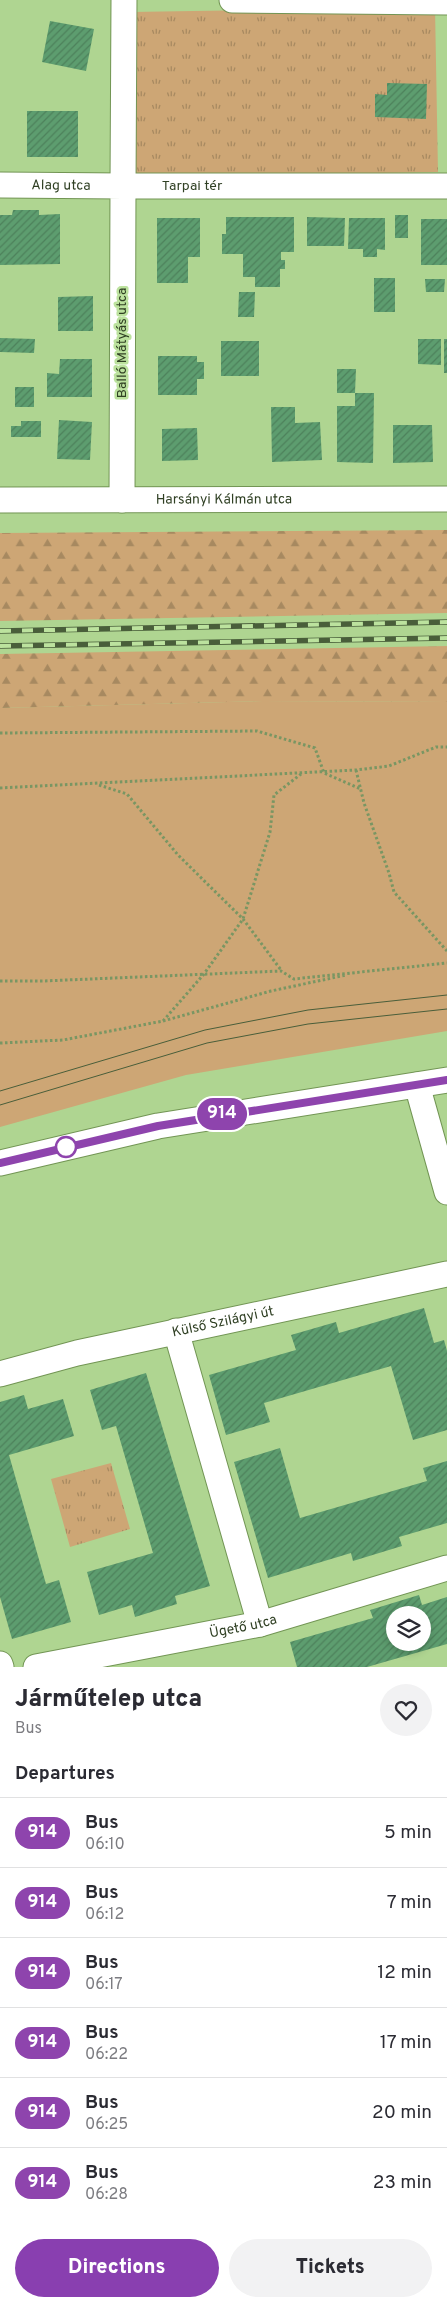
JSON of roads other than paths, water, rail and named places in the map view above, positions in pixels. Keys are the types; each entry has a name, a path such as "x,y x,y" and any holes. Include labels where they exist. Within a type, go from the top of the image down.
{"street":[{"path":"123,186 124,0"},
{"path":"232,0 447,2"},
{"name":"Alag utca","path":"0,185 123,186"},
{"name":"Tarpai tér","path":"123,186 447,186"},
{"name":"Balló Mátyás utca","path":"122,500 123,186"},
{"name":"Harsányi Kálmán utca","path":"0,500 447,499"},
{"path":"0,1162 158,1126 447,1080"},
{"path":"417,1085 447,1192"},
{"name":"Külső Szilágyi út","path":"0,1374 77,1352 447,1274"},
{"path":"176,1331 260,1624"},
{"name":"Ügető utca","path":"36,1667 260,1624 447,1568"}],"tram line":[{"path":"0,1091 205,1030 308,1010 447,995"},
{"path":"0,1105 207,1043 308,1024 447,1009"}],"railway":[{"path":"0,631 447,622"},
{"path":"0,646 447,638"}]}
